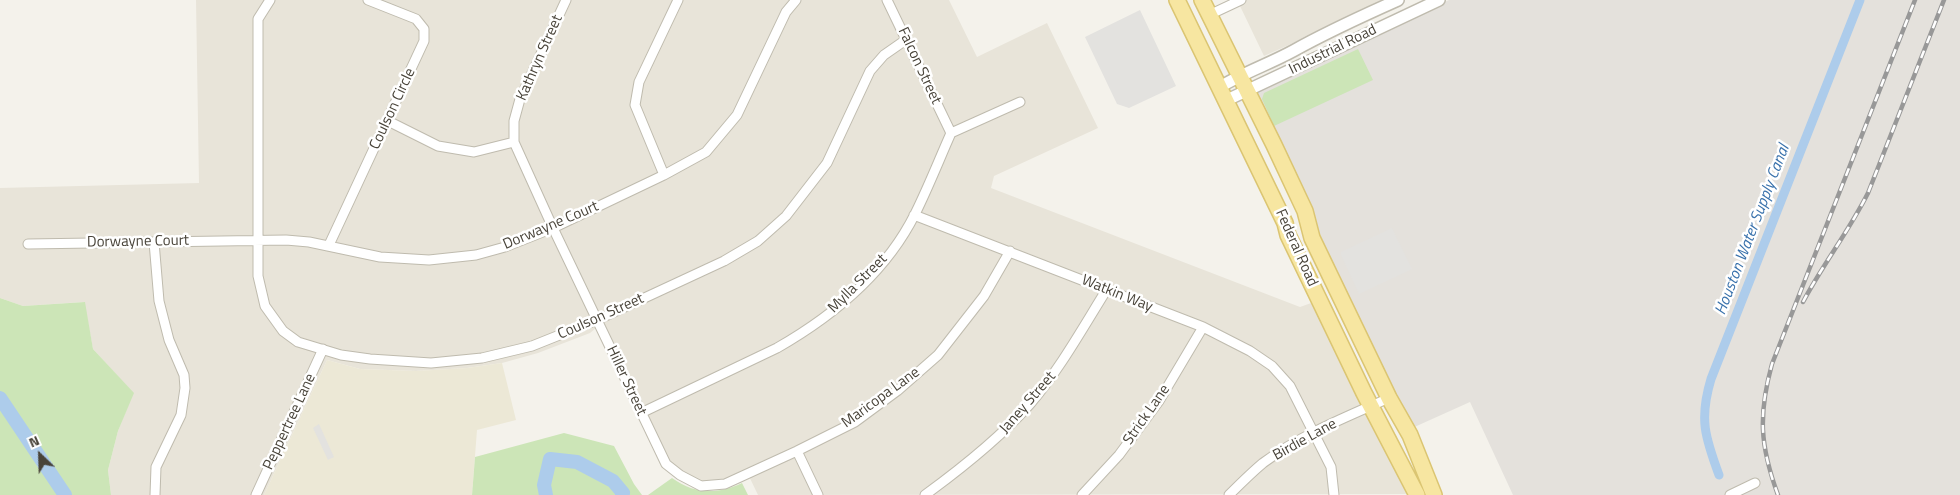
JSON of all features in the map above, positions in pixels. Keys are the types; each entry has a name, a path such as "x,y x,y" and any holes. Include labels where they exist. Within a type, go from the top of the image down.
{"main road":[{"name":"Federal Road","path":"1177,0 1260,170 1299,257 1371,406 1417,495"},
{"name":"Federal Road","path":"1202,0 1304,211 1317,249 1389,398 1410,435 1434,495"},
{"path":"1299,257 1317,249"}],"street":[{"path":"258,240 258,19 270,0"},
{"name":"Coulson Circle","path":"329,245 424,41 424,29 416,19 368,0"},
{"name":"Kathryn Street","path":"553,228 514,142 514,121 520,99 566,0"},
{"path":"664,175 635,105 639,82 678,0"},
{"name":"Dorwayne Court","path":"28,244 301,241 405,260 451,259 505,248 553,228 664,175 706,152 738,115 786,12 796,0"},
{"name":"Falcon Street","path":"887,0 907,38 951,133"},
{"path":"1209,15 1241,0"},
{"name":"Industrial Road","path":"1223,94 1239,76 1398,0"},
{"name":"Industrial Road","path":"1223,94 1247,91 1439,0"},
{"path":"1370,12 1377,29"},
{"name":"Coulson Street","path":"258,240 258,276 265,306 284,332 298,342 370,359 409,363 482,358 532,346 597,320 724,261 758,241 786,216 827,163 870,71 884,55 907,38"},
{"path":"951,133 1020,102"},
{"path":"388,121 438,146 474,152 514,142"},
{"name":"Mylla Street","path":"641,413 777,348 834,310 878,267 914,215 951,133"},
{"name":"Watkin Way","path":"914,215 1203,327 1250,351 1272,366 1290,386 1300,403 1331,467 1334,495"},
{"name":"Hiller Street","path":"553,228 666,464 680,475 701,486 706,486"},
{"path":"154,242 160,308 169,340 184,375 185,388 181,415 156,467 155,495"},
{"name":"Maricopa Lane","path":"706,486 725,484 797,451 855,422 897,391 938,355 984,296 1010,251"},
{"name":"Janey Street","path":"925,495 991,443 1029,405 1058,369 1106,289"},
{"name":"Strick Lane","path":"1082,495 1119,455 1159,401 1203,327"},
{"name":"Peppertree Lane","path":"256,495 323,349"},
{"name":"Birdie Lane","path":"1229,495 1262,464 1280,451 1314,432 1389,398"},
{"path":"797,451 818,495"},
{"path":"1730,495 1755,483"}],"shaded area":[{"path":"196,0 949,0 977,57 1047,23 1098,128 994,176 991,188 1300,307 1314,302 1412,494 758,495 746,470 726,479 705,482 693,479 674,466 666,455 602,323 590,333 538,353 502,363 467,368 416,371 360,369 327,360 264,495 111,495 108,470 118,431 133,393 93,349 84,302 23,306 0,298 0,188 199,183"},
{"path":"1246,0 1389,0 1264,56 1240,6"},
{"path":"1449,0 1960,0 1960,495 1513,495 1470,402 1410,429 1254,93"},
{"path":"1140,10 1176,86 1129,108 1117,104 1085,37"},
{"path":"1392,228 1412,269 1359,294 1341,252"},
{"path":"327,360 360,369 416,371 467,368 502,363 516,420 477,430 472,495 264,495"},
{"path":"319,424 334,457 328,460 313,428"}],"green space":[{"path":"1358,49 1373,80 1274,126 1262,99 1264,93"},
{"path":"0,298 23,306 85,302 93,349 134,393 118,431 108,470 111,495 0,495"},
{"path":"564,433 614,446 642,495 472,495 475,457"},
{"path":"672,478 689,487 706,491 724,490 742,483 748,495 648,495"}],"waterway":[{"name":"Houston Water Supply Canal","path":"1719,475 1705,428 1705,406 1711,379 1860,0"},
{"path":"0,398 65,495"},
{"path":"546,495 544,485 550,459 577,462 613,481 623,493 622,495"}],"railway":[{"path":"1778,495 1764,445 1763,430 1764,399 1772,364 1915,0"},
{"path":"1803,302 1868,193 1944,0"}]}
